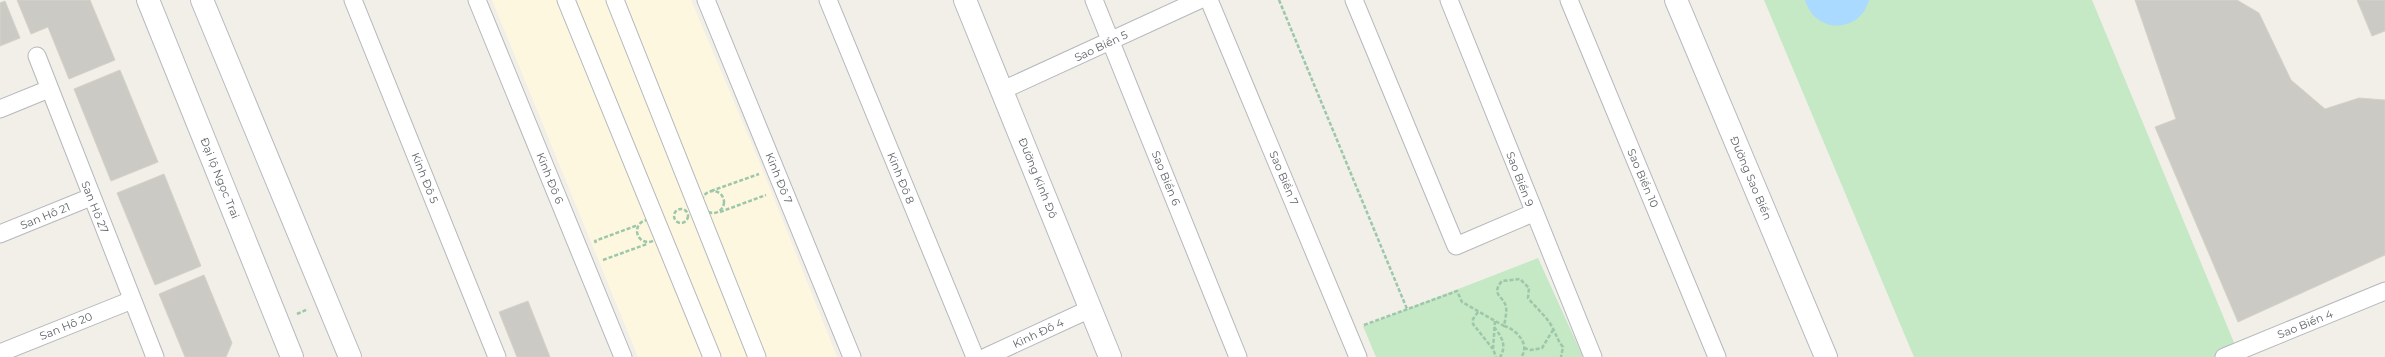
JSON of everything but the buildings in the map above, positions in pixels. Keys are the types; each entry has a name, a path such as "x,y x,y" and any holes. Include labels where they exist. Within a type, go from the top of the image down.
{"street":[{"name":"Đại lộ Ngọc Trai","path":"148,0 292,357"},
{"path":"202,0 347,356"},
{"name":"Kinh Đô 5","path":"353,0 497,357"},
{"name":"Kinh Đô 6","path":"477,0 623,357"},
{"path":"566,0 712,357"},
{"path":"615,0 757,357"},
{"name":"Kinh Đô 7","path":"706,0 852,357"},
{"name":"Kinh Đô 8","path":"828,0 975,357"},
{"name":"Đường Kinh Đô","path":"965,0 1003,90 1110,357"},
{"name":"Sao Biển 6","path":"1094,0 1238,357"},
{"name":"Sao Biển 5","path":"1003,90 1111,42 1199,0"},
{"name":"Sao Biển 7","path":"1209,0 1358,357"},
{"path":"1354,0 1456,246 1533,213"},
{"name":"Sao Biển 9","path":"1449,0 1533,213 1593,357"},
{"name":"Sao Biển 10","path":"1569,0 1717,357"},
{"name":"Đường Sao Biển","path":"1676,0 1826,357"},
{"name":"San Hô 27","path":"37,56 155,357"},
{"path":"0,110 49,89"},
{"name":"San Hô 21","path":"0,234 91,197"},
{"name":"Sao Biển 4","path":"2224,357 2385,291"},
{"name":"San Hô 20","path":"0,353 132,300"},
{"name":"Kinh Đô 4","path":"986,357 1090,309"}],"path":[{"path":"1279,0 1407,309"},
{"path":"712,191 762,173 764,180"},
{"path":"720,212 770,194"},
{"path":"598,247 595,241 638,226"},
{"path":"600,254 602,260 651,242"},
{"path":"1504,326 1506,306 1497,292 1498,287 1502,281 1520,279 1529,288 1528,298 1545,317 1557,340 1563,347 1561,357"},
{"path":"1363,326 1457,291 1462,302 1504,326 1512,328 1519,335 1524,348 1524,354 1521,357"},
{"path":"296,314 308,309"},
{"path":"1478,312 1473,319 1473,324 1493,349 1496,357"},
{"path":"1493,349 1495,321"},
{"path":"1494,327 1504,340 1503,353 1500,357"},
{"path":"1524,348 1532,350 1542,348 1553,330"}],"shaded area":[{"path":"492,0 691,0 759,161 837,357 638,357"}],"green space":[{"path":"1764,0 2092,0 2240,357 1914,357"},
{"path":"1538,258 1583,357 1376,357 1363,326"}],"water":[{"path":"1805,0 1869,0 1864,11 1857,19 1848,24 1838,26 1819,20 1811,12"}]}
